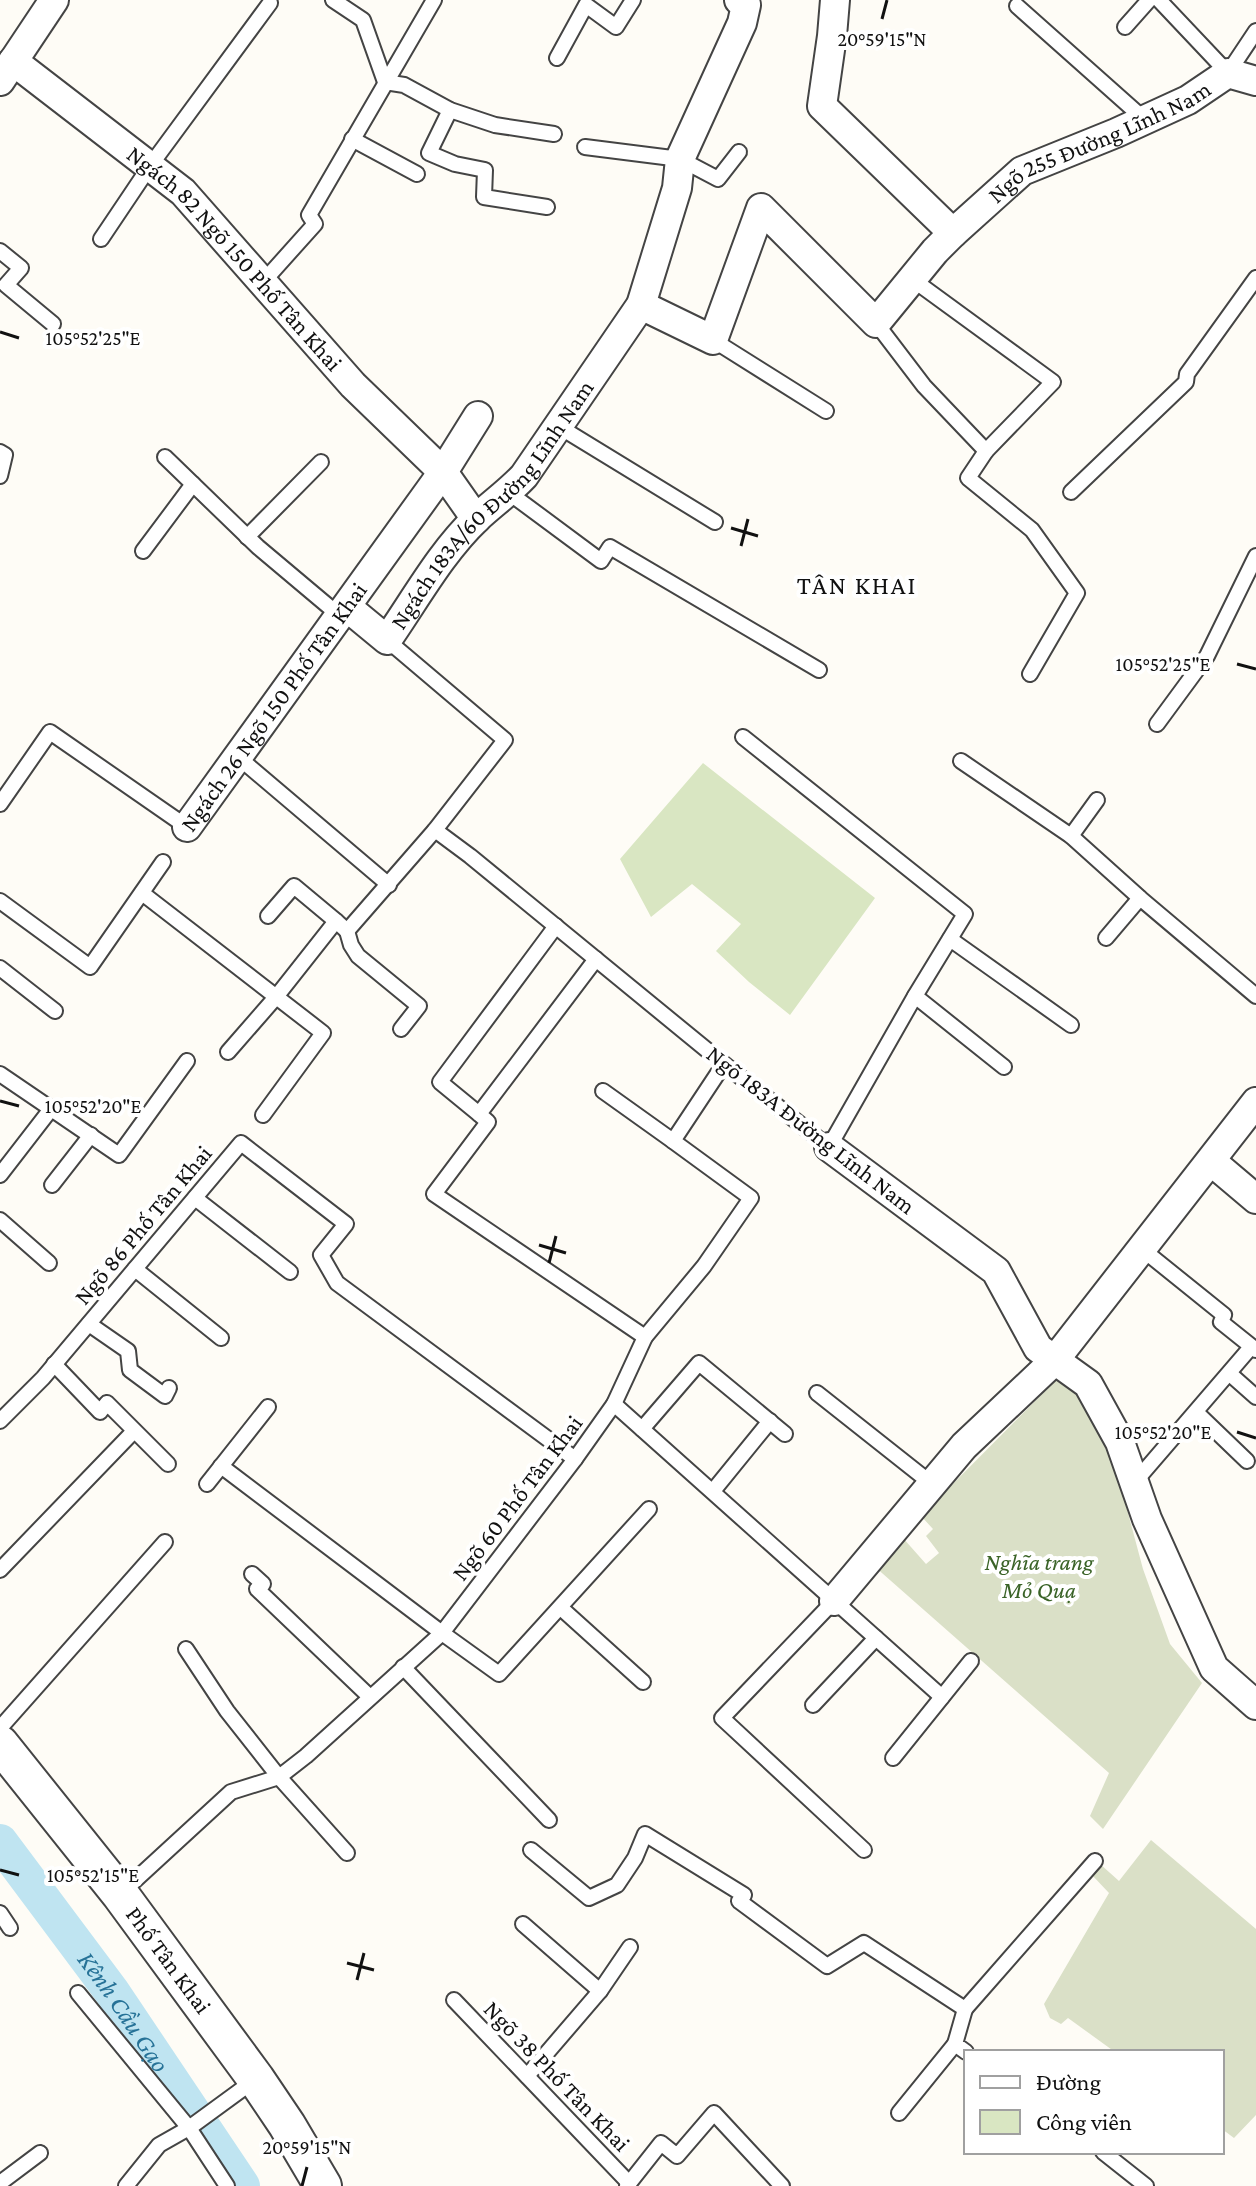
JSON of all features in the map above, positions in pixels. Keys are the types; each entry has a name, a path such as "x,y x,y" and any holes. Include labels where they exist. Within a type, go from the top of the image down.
{"street":[{"path":"4,65 54,0"},
{"name":"Ngách 183A/60 Đường Lĩnh Nam","path":"387,640 446,554 476,519 524,476 641,305 677,188 680,159 742,23 746,5 739,0"},
{"path":"835,0 822,106 953,233"},
{"name":"Ngách 82 Ngõ 150 Phố Tân Khai","path":"4,65 183,192 353,385 443,472 476,519"},
{"name":"Ngõ 255 Đường Lĩnh Nam","path":"876,323 953,233 1022,171 1188,100 1228,73 1256,81"},
{"path":"641,305 713,340 761,208 876,323"},
{"name":"Ngách 26 Ngõ 150 Phố Tân Khai","path":"187,827 443,472 478,416"},
{"path":"344,611 387,640"},
{"path":"834,1601 964,1446 1054,1361 1256,1102"},
{"name":"Ngõ 183A Đường Lĩnh Nam","path":"829,1147 996,1271 1038,1348 1088,1384 1120,1442 1147,1519 1214,1668 1256,1705"},
{"path":"1211,1161 1256,1199"},
{"name":"Phố Tân Khai","path":"9,1760 120,1894 244,2088 287,2125 323,2186"}],"lane":[{"path":"263,282 315,224 309,215 434,0"},
{"path":"557,58 586,5 616,27 633,0"},
{"path":"1125,27 1149,0"},
{"path":"1159,0 1228,73 1256,31"},
{"path":"340,2 363,20 385,82"},
{"path":"101,239 150,166 270,3"},
{"path":"1017,6 1144,119"},
{"path":"385,82 404,85 450,110 495,125 554,134"},
{"path":"450,110 429,153 455,164 485,170 484,197 547,207"},
{"path":"352,139 417,174"},
{"path":"585,147 680,159 718,179 739,152"},
{"path":"0,251 21,268 6,285 53,324"},
{"path":"912,279 1053,382 986,451 968,478 1032,530 1077,593 1030,674"},
{"path":"1071,492 1186,382 1187,374 1254,284"},
{"path":"876,323 924,386 986,451"},
{"path":"713,340 826,411"},
{"path":"558,426 715,522"},
{"path":"0,452 5,455 0,476"},
{"path":"165,457 247,537 344,611"},
{"path":"247,537 321,462"},
{"path":"143,551 193,484"},
{"path":"508,492 601,561 610,547 819,670"},
{"path":"1157,724 1207,656 1256,556"},
{"name":"Ngách 183A/60 Đường Lĩnh Nam","path":"387,640 505,740 435,830"},
{"name":"Ngách 26 Ngõ 150 Phố Tân Khai","path":"0,804 50,732 187,827"},
{"path":"743,737 965,914 829,1147"},
{"path":"238,757 389,885"},
{"path":"961,761 1071,836 1256,996"},
{"path":"1071,836 1097,800"},
{"path":"228,1052 342,926 389,885 435,830"},
{"name":"Ngõ 183A Đường Lĩnh Nam","path":"435,830 829,1147"},
{"path":"2,908 90,967 163,862"},
{"path":"268,916 294,886 342,926 358,956 419,1006 401,1029"},
{"path":"142,893 323,1033 263,1115"},
{"path":"1106,938 1140,898"},
{"path":"556,926 440,1082 488,1122 434,1194 645,1337"},
{"path":"950,939 1071,1025"},
{"path":"479,1114 596,959"},
{"path":"0,968 55,1011"},
{"path":"915,996 1004,1067"},
{"path":"0,1093 4,1077 119,1155 187,1061"},
{"path":"603,1091 673,1141 724,1064"},
{"path":"0,1175 51,1109"},
{"path":"52,1185 91,1135"},
{"name":"Ngõ 60 Phố Tân Khai","path":"120,1894 231,1792 279,1777 306,1756 442,1633 575,1459 614,1404 645,1337 704,1266 751,1198 673,1141"},
{"name":"Ngõ 86 Phố Tân Khai","path":"0,1421 89,1324 241,1143 346,1224 321,1255 337,1283 575,1459"},
{"path":"195,1198 290,1272"},
{"path":"0,1220 49,1263"},
{"path":"1134,1484 1254,1349 1221,1322 1224,1315 1142,1249"},
{"path":"135,1269 221,1338"},
{"path":"89,1324 128,1351 130,1370 165,1396 169,1388"},
{"path":"642,1429 699,1363 785,1434"},
{"path":"54,1364 100,1412 107,1403 168,1464"},
{"path":"1230,1374 1256,1397"},
{"path":"817,1393 932,1484"},
{"path":"614,1404 942,1697"},
{"path":"207,1484 268,1407"},
{"path":"1196,1412 1247,1461"},
{"path":"713,1491 770,1421"},
{"path":"0,1570 134,1431"},
{"path":"221,1466 499,1674 649,1509"},
{"path":"0,1728 165,1542"},
{"path":"252,1574 263,1584 257,1589 370,1697"},
{"path":"834,1601 722,1718 864,1850"},
{"path":"561,1608 643,1682"},
{"path":"813,1705 876,1638"},
{"path":"186,1649 227,1711 279,1777 347,1853"},
{"path":"893,1758 971,1661"},
{"path":"403,1667 549,1820"},
{"path":"531,1850 589,1898 617,1885 635,1858 645,1834 744,1895 739,1901 827,1966 864,1943 965,2009"},
{"path":"899,2113 961,2048 965,2009 1095,1861"},
{"path":"0,1913 10,1928"},
{"path":"523,1924 600,1991"},
{"path":"527,2076 600,1991 630,1947"},
{"path":"78,1993 191,2127 227,2186"},
{"name":"Ngõ 38 Phố Tân Khai","path":"454,2000 628,2185 661,2143 677,2156 714,2113 782,2186"},
{"path":"126,2186 159,2145 191,2127 244,2088"},
{"path":"0,2183 40,2153"},
{"path":"1105,2154 1138,2184"}],"green space":[{"path":"703,763 875,898 790,1015 716,951 741,924 692,884 651,917 620,859"},
{"name":"Nghĩa trang Mỏ Quạ","path":"1059,1377 1090,1403 1113,1457 1143,1569 1170,1644 1202,1683 1103,1829 1090,1816 1109,1773 874,1566 903,1538 926,1564 939,1553 926,1536 933,1529 921,1516"},
{"path":"1151,1840 1256,1929 1256,2115 1234,2138 1224,2130 1224,2050 1112,2050 1068,2018 1061,2024 1050,2018 1044,2004 1109,1893 1092,1875 1100,1864 1119,1881"}],"waterway":[{"name":"Kênh Cầu Gạo","path":"0,1842 112,1992 242,2186"}],"district":[{"name":"TÂN KHAI","path":"857,585"}]}
